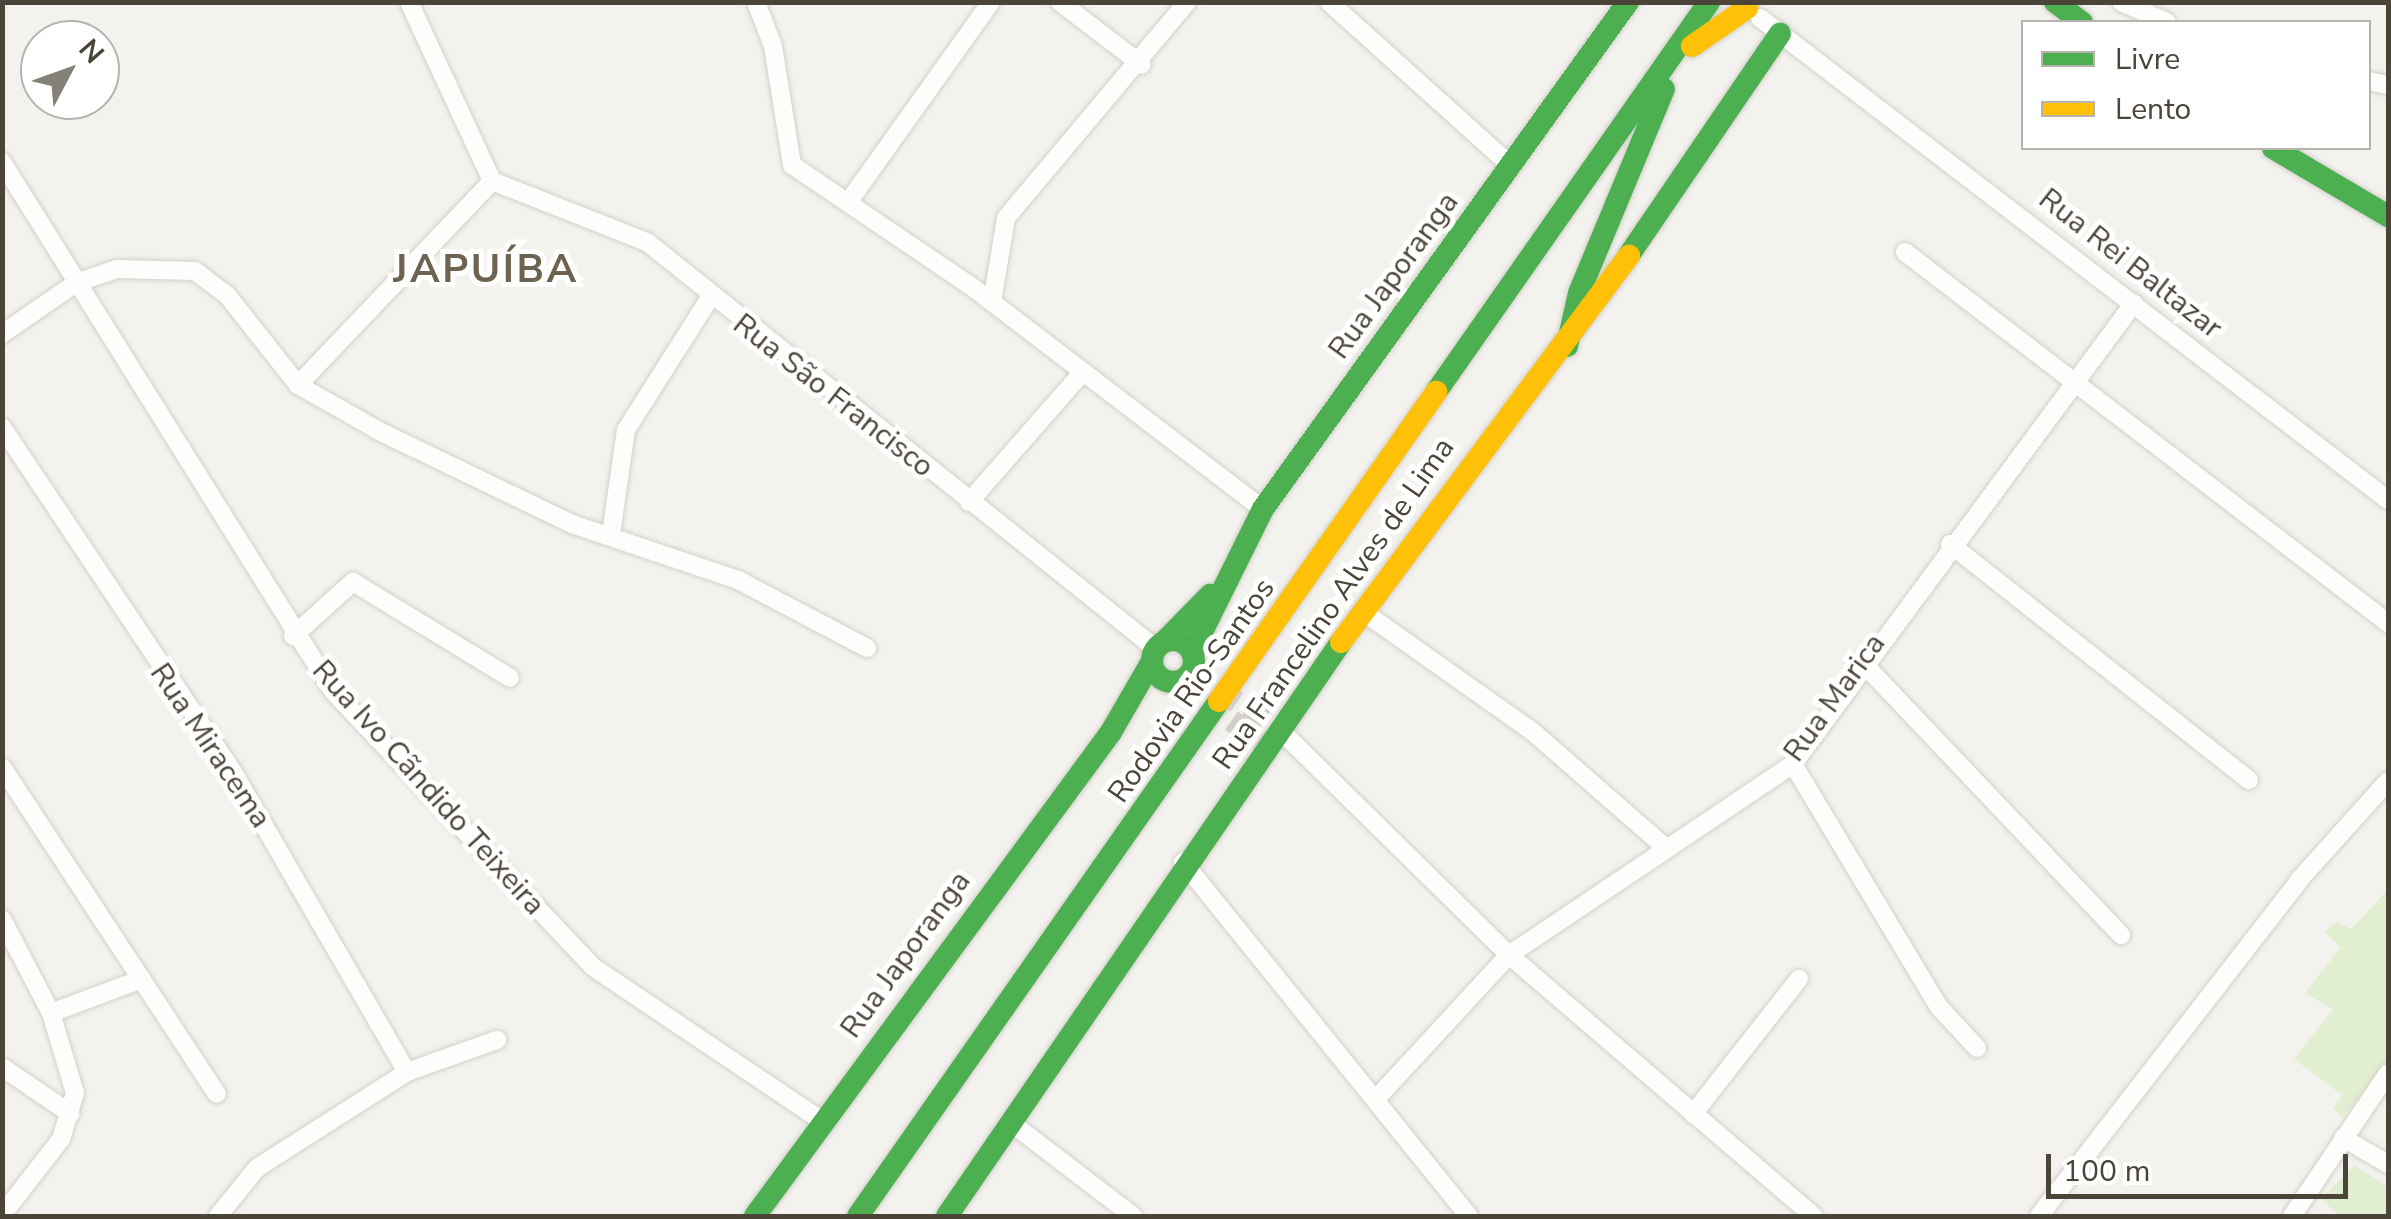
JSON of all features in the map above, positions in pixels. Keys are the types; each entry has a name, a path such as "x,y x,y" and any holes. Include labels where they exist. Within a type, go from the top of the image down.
{"main road":[{"name":"Rua Japoranga","path":"1111,732 1166,682 1188,677 1192,652 1216,589 1263,509 1628,2"},
{"name":"Rodovia Rio-Santos","path":"858,1216 1576,201 1588,170 1708,2"},
{"path":"2055,2 2079,20"},
{"name":"Rodovia Rio-Santos","path":"1576,201 1598,186 1692,46 1743,8"},
{"name":"Rua Francelino Alves de Lima","path":"947,1216 1014,1126 1183,862 1282,734 1365,613 1568,346 1780,34"},
{"path":"1568,346 1579,293 1664,88"},
{"path":"2276,150 2388,216"},
{"name":"Rua Japoranga","path":"756,1216 1111,732 1157,651 1216,589"},
{"path":"1166,682 1157,651 1192,652"}],"street":[{"path":"298,385 492,181 409,2"},
{"path":"756,2 773,46 792,165 992,302 1263,509"},
{"path":"850,202 991,2"},
{"path":"1060,2 1142,66"},
{"path":"992,302 1006,218 1142,66 1187,2"},
{"path":"1329,2 1510,165"},
{"path":"2121,2 2162,20"},
{"name":"Rua Rei Baltazar","path":"1743,8 2388,500"},
{"name":"Rua Ivo Cãndido Teixeira","path":"2,162 293,636 333,691 593,967 822,1122"},
{"name":"Rua São Francisco","path":"492,181 626,227 709,299 1157,651"},
{"path":"1905,252 2388,623"},
{"path":"2,334 76,283 116,269 195,271 227,295 298,385 611,534 738,580 868,648"},
{"path":"611,534 626,430 709,299"},
{"name":"Rua Marica","path":"1376,1099 1509,955 1793,764 1861,661 2134,303"},
{"path":"968,502 1083,372"},
{"name":"Rua Miracema","path":"2,427 233,772 407,1072"},
{"path":"1950,544 2249,780"},
{"path":"293,636 352,582 510,678"},
{"path":"1365,613 1533,732 1664,848"},
{"path":"1861,661 2121,935"},
{"path":"1282,734 1509,955 1813,1216"},
{"path":"1793,764 1940,1007 1976,1048"},
{"path":"2,767 216,1094"},
{"path":"2039,1216 2300,879 2388,780"},
{"path":"1183,862 1469,1216"},
{"path":"2,919 51,1014 75,1093 71,1114 13,1212"},
{"path":"1693,1114 1799,978"},
{"path":"51,1014 142,979"},
{"path":"218,1216 257,1168 407,1072 497,1040"},
{"path":"2,1067 71,1114"},
{"path":"2292,1216 2388,1073"},
{"path":"1014,1126 1133,1216"},
{"path":"2343,1138 2388,1164"}],"green space":[{"path":"2388,890 2388,1064 2342,1117 2333,1108 2342,1095 2294,1059 2333,1009 2305,993 2341,947 2324,932 2337,922 2351,929"},
{"path":"2355,1165 2388,1187 2388,1216 2340,1216 2321,1199"}],"tunnel":[{"path":"1191,672 1283,733"},
{"path":"1178,682 1271,749"}],"traffic: fast":[{"path":"1192,652 1263,509 1628,2"},
{"path":"1436,392 1709,2"},
{"path":"2055,2 2079,20"},
{"path":"1629,255 1780,34"},
{"path":"1567,346 1579,293 1664,89"},
{"path":"2276,150 2388,216"},
{"path":"1164,642 1210,595"},
{"path":"1173,640 1188,646 1194,661 1188,676 1173,682 1158,676 1152,661 1158,646 1173,640"},
{"path":"947,1216 1341,642"},
{"path":"755,1216 1111,732 1151,663"},
{"path":"858,1216 1219,701"}],"traffic: slow":[{"path":"1692,46 1747,8"},
{"path":"1341,642 1629,255"},
{"path":"1219,701 1436,392"}],"district":[{"name":"JAPUÍBA","path":"486,269"}]}
